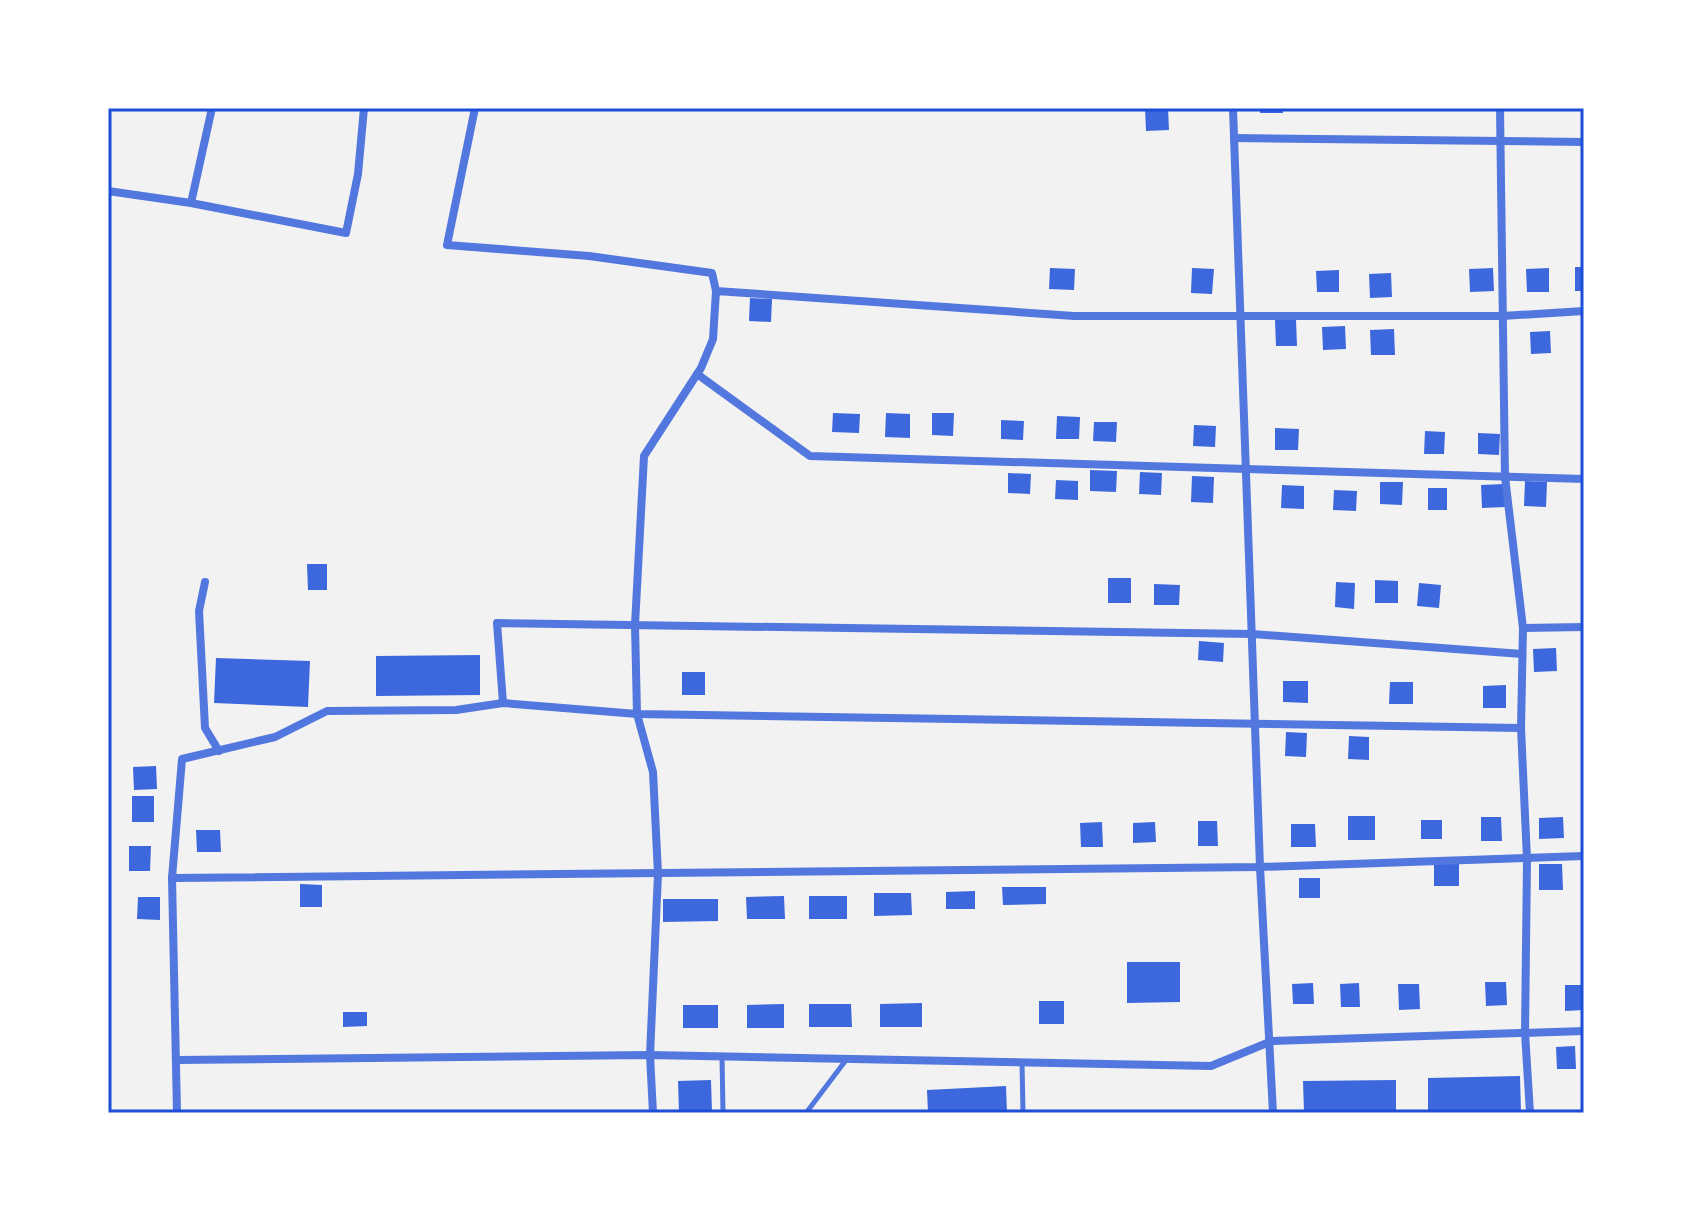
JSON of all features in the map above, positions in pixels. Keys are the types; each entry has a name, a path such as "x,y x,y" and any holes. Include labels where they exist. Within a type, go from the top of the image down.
{"street":[{"path":"191,203 212,108"},
{"path":"108,191 191,203 346,233 358,174 364,108"},
{"path":"475,108 447,245 589,256 712,273 716,291 713,339 697,374 644,456 635,625 637,714 653,772 658,874 650,1055 653,1113"},
{"path":"1233,108 1260,867 1272,1041 1273,1113"},
{"path":"1500,108 1505,477 1523,628 1521,728 1527,859 1525,1033 1530,1113"},
{"path":"1234,138 1584,142"},
{"path":"716,291 1074,316 1502,316 1584,311"},
{"path":"697,374 810,456 1247,472 1584,479"},
{"path":"205,582 199,611 205,728 219,751"},
{"path":"503,703 497,623 1252,634 1522,654"},
{"path":"1523,628 1584,627"},
{"path":"177,1113 172,878 182,759 275,737 327,711 456,710 503,703 637,714 1256,727 1521,728"},
{"path":"172,878 1260,867 1584,856"},
{"path":"176,1060 650,1055 1211,1066 1272,1041 1584,1031"}],"lane":[{"path":"722,1056 723,1113"},
{"path":"806,1113 847,1059"},
{"path":"1022,1062 1023,1113"}],"building":[{"path":"1145,108 1168,108 1169,130 1146,131"},
{"path":"1260,108 1283,108 1283,113 1260,113"},
{"path":"1575,267 1584,267 1584,291 1575,291"},
{"path":"1050,268 1075,269 1074,290 1049,289"},
{"path":"1192,268 1214,269 1212,294 1191,293"},
{"path":"1493,268 1494,291 1470,292 1469,269"},
{"path":"1549,268 1549,292 1527,292 1526,269"},
{"path":"1339,270 1339,292 1317,292 1316,271"},
{"path":"1391,273 1392,297 1370,298 1369,274"},
{"path":"750,298 772,299 771,322 749,321"},
{"path":"1275,320 1296,320 1297,346 1276,346"},
{"path":"1345,326 1346,349 1323,350 1322,327"},
{"path":"1394,329 1395,355 1371,355 1370,330"},
{"path":"1550,331 1551,353 1531,354 1530,332"},
{"path":"833,413 860,414 859,433 832,432"},
{"path":"886,413 910,414 910,438 885,437"},
{"path":"932,413 954,413 953,436 932,435"},
{"path":"1057,416 1080,417 1079,439 1056,439"},
{"path":"1001,420 1024,421 1023,440 1001,439"},
{"path":"1094,422 1117,422 1116,442 1093,441"},
{"path":"1194,425 1216,426 1215,447 1193,446"},
{"path":"1275,428 1299,429 1298,450 1275,450"},
{"path":"1425,431 1445,432 1444,454 1424,454"},
{"path":"1478,433 1500,434 1499,455 1478,454"},
{"path":"1090,470 1117,471 1116,492 1090,491"},
{"path":"1140,472 1162,473 1161,495 1139,494"},
{"path":"1008,473 1031,474 1030,494 1008,493"},
{"path":"1192,476 1214,477 1213,503 1191,502"},
{"path":"1056,480 1078,481 1078,500 1055,499"},
{"path":"1525,481 1547,482 1546,507 1524,506"},
{"path":"1380,482 1403,482 1402,505 1380,504"},
{"path":"1504,484 1505,507 1482,508 1481,485"},
{"path":"1282,485 1304,486 1304,509 1281,508"},
{"path":"1428,488 1447,488 1447,510 1428,510"},
{"path":"1334,490 1357,491 1356,511 1333,510"},
{"path":"307,564 327,564 327,590 308,590"},
{"path":"1108,578 1131,578 1131,603 1108,603"},
{"path":"1375,580 1398,581 1398,603 1375,603"},
{"path":"1336,582 1355,583 1354,609 1335,607"},
{"path":"1419,583 1441,585 1439,608 1417,606"},
{"path":"1154,584 1180,585 1179,605 1154,605"},
{"path":"1199,641 1224,643 1223,662 1198,660"},
{"path":"1556,648 1557,671 1534,672 1533,649"},
{"path":"480,655 480,695 376,696 376,656"},
{"path":"216,658 310,661 308,707 214,703"},
{"path":"682,672 705,672 705,695 682,695"},
{"path":"1283,681 1308,681 1308,703 1283,702"},
{"path":"1390,682 1413,682 1413,704 1389,704"},
{"path":"1506,685 1506,708 1483,708 1483,686"},
{"path":"1286,732 1307,733 1306,757 1285,756"},
{"path":"1349,736 1369,737 1369,760 1348,759"},
{"path":"156,766 157,789 134,790 133,767"},
{"path":"132,796 154,796 154,822 132,822"},
{"path":"1348,816 1375,816 1375,840 1348,840"},
{"path":"1481,817 1501,817 1502,841 1481,841"},
{"path":"1563,817 1564,838 1539,839 1539,818"},
{"path":"1421,820 1442,820 1442,839 1421,839"},
{"path":"1198,821 1217,821 1218,846 1198,846"},
{"path":"1102,822 1103,847 1081,847 1080,823"},
{"path":"1155,822 1156,842 1133,843 1133,823"},
{"path":"1291,824 1315,824 1316,847 1291,847"},
{"path":"196,830 220,830 221,852 197,852"},
{"path":"129,846 151,846 150,871 129,871"},
{"path":"1434,864 1459,864 1459,886 1434,886"},
{"path":"1539,864 1562,864 1563,890 1539,890"},
{"path":"1299,878 1320,878 1320,898 1299,898"},
{"path":"300,884 322,885 322,907 300,907"},
{"path":"1002,887 1046,887 1046,904 1003,905"},
{"path":"975,891 975,909 946,909 946,892"},
{"path":"874,893 911,893 912,915 874,916"},
{"path":"784,896 785,919 747,919 746,897"},
{"path":"809,896 847,896 847,919 809,919"},
{"path":"138,897 160,897 160,920 137,919"},
{"path":"663,899 718,899 718,921 663,922"},
{"path":"1127,962 1180,962 1180,1002 1127,1003"},
{"path":"1485,982 1506,982 1507,1005 1486,1006"},
{"path":"1313,983 1314,1004 1293,1004 1292,984"},
{"path":"1359,983 1360,1007 1341,1007 1340,984"},
{"path":"1398,984 1419,984 1420,1009 1399,1010"},
{"path":"1565,985 1584,985 1584,1010 1565,1011"},
{"path":"1039,1001 1064,1001 1064,1024 1039,1024"},
{"path":"922,1003 922,1027 880,1027 880,1004"},
{"path":"784,1004 784,1028 747,1028 747,1005"},
{"path":"809,1004 851,1004 852,1027 809,1027"},
{"path":"683,1005 718,1005 718,1028 683,1028"},
{"path":"343,1012 367,1012 367,1026 343,1027"},
{"path":"1575,1046 1576,1069 1557,1069 1556,1047"},
{"path":"1520,1076 1521,1113 1428,1113 1428,1078"},
{"path":"711,1080 712,1113 679,1113 678,1081"},
{"path":"1396,1080 1396,1113 1304,1113 1303,1081"},
{"path":"1006,1086 1007,1113 928,1113 927,1090"}]}
